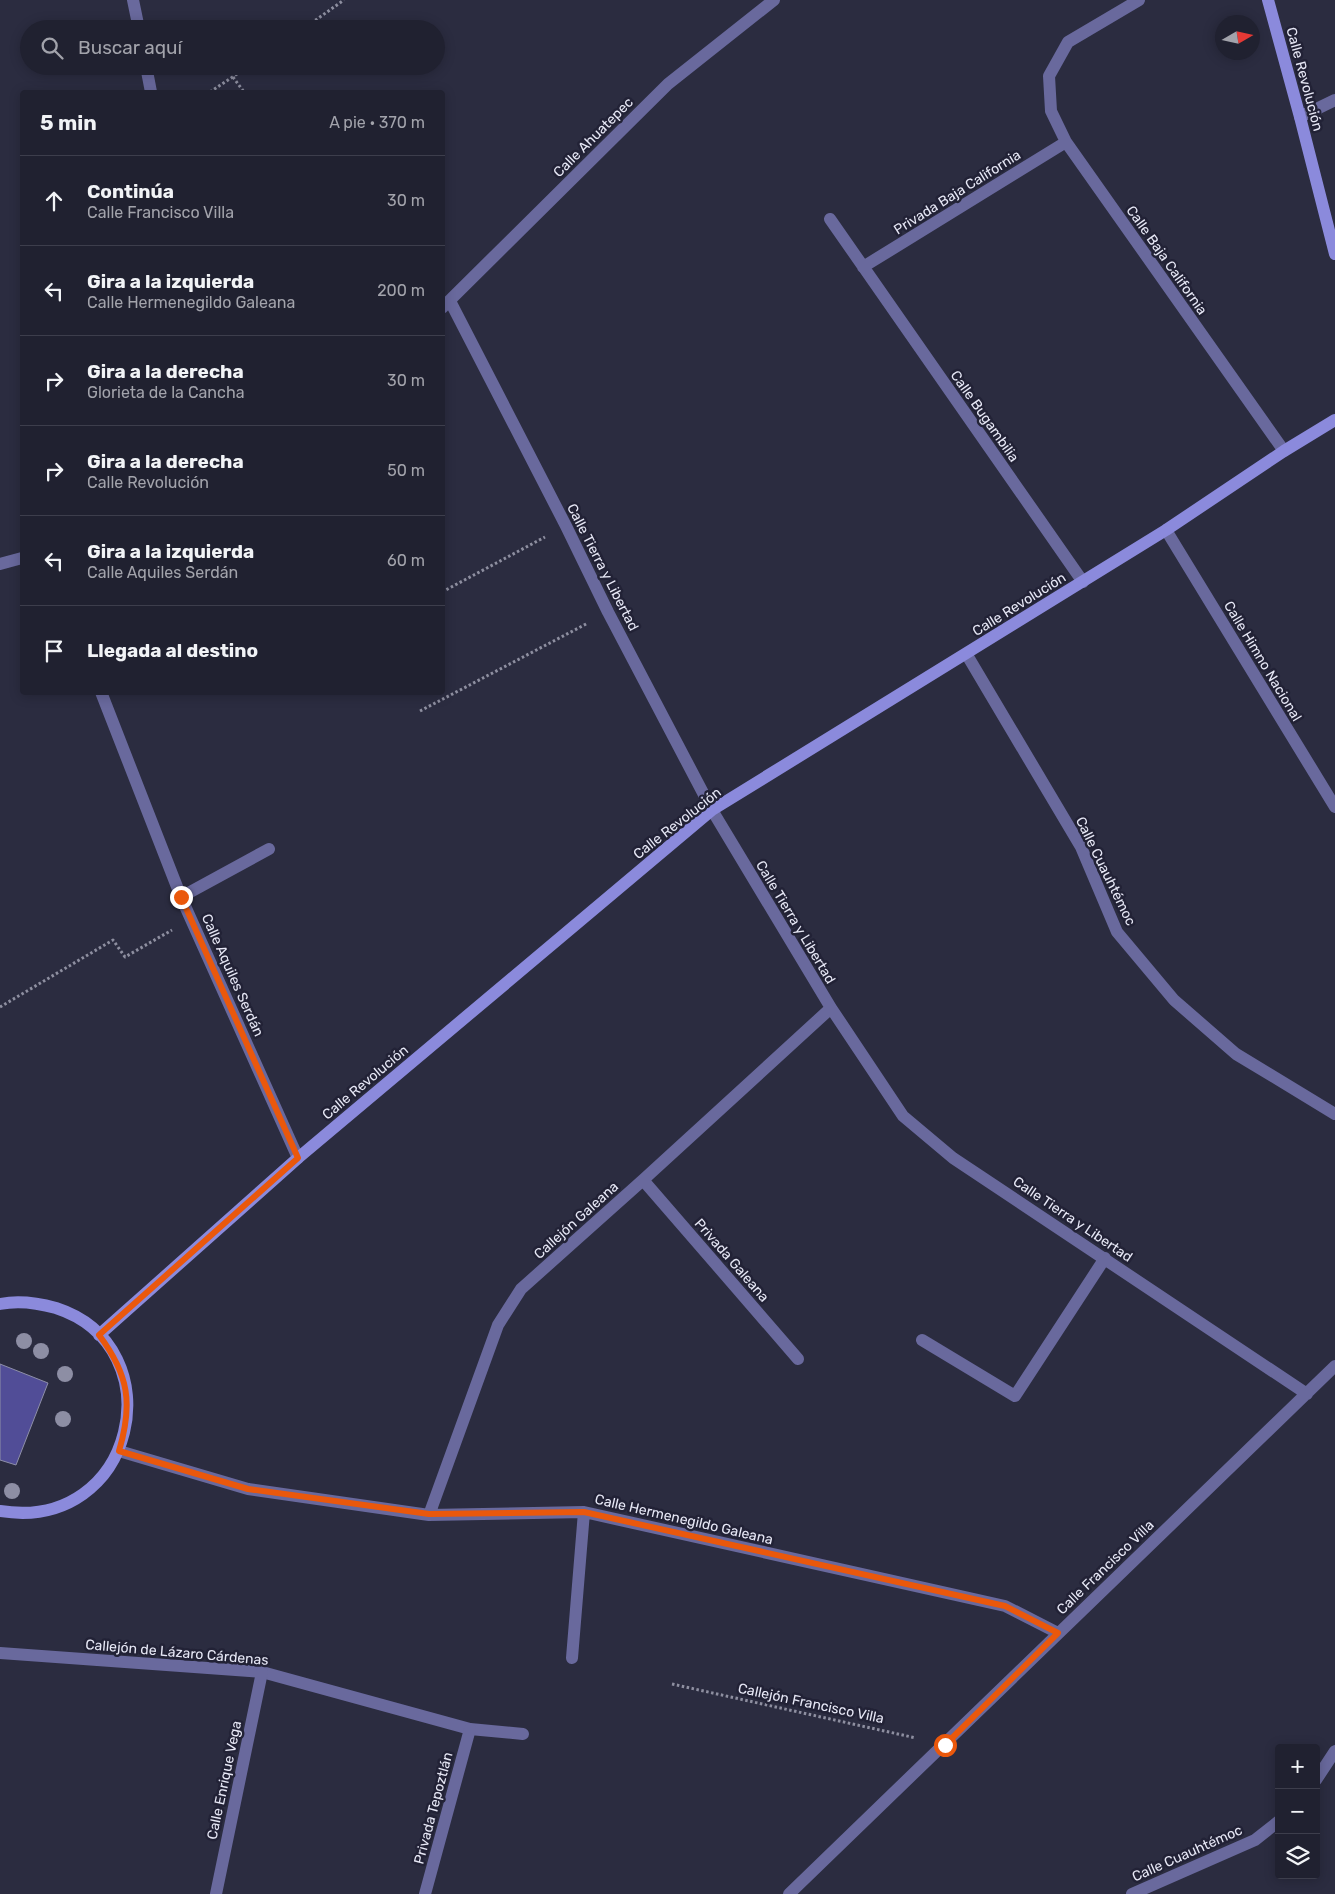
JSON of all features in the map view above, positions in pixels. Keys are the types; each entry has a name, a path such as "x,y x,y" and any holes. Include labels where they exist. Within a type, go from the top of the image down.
{"street":[{"path":"133,0 137,20"},
{"name":"Calle Ahuatepec","path":"446,304 668,84 774,0"},
{"name":"Calle Baja California","path":"1139,0 1068,42 1049,76 1051,111 1066,142 1284,451"},
{"name":"Calle Revolución","path":"1268,0 1335,254"},
{"path":"148,75 151,90"},
{"path":"1300,117 1335,100"},
{"name":"Privada Baja California","path":"863,267 1066,142"},
{"name":"Calle Bugambilia","path":"830,219 1083,582"},
{"name":"Calle Tierra y Libertad","path":"446,304 566,526 608,612 712,810 831,1008 903,1116 953,1158 1307,1394"},
{"name":"Calle Revolución","path":"99,1335 298,1158 712,810 1083,582 1166,530 1284,451 1335,420"},
{"name":"Calle Himno Nacional","path":"1166,530 1335,807"},
{"path":"0,564 20,559"},
{"name":"Calle Cuauhtémoc","path":"966,654 1081,847 1117,932 1174,1000 1236,1054 1335,1114"},
{"name":"Calle Aquiles Serdán","path":"102,695 181,897 298,1158"},
{"path":"181,897 269,849"},
{"name":"Callejón Galeana","path":"429,1514 498,1325 521,1289 831,1008"},
{"name":"Privada Galeana","path":"643,1180 798,1359"},
{"path":"922,1340 1015,1396 1105,1258"},
{"path":"0,1304 38,1302 71,1313 99,1335 114,1355 123,1378 128,1403 126,1428 119,1451 102,1477 79,1497 51,1510 20,1514 0,1511"},
{"name":"Calle Francisco Villa","path":"789,1894 1335,1366"},
{"name":"Calle Hermenegildo Galeana","path":"119,1451 248,1489 429,1514 584,1512 1005,1606 1058,1633"},
{"path":"572,1658 584,1512"},
{"name":"Callejón de Lázaro Cárdenas","path":"0,1653 262,1672 470,1729 523,1734"},
{"name":"Calle Enrique Vega","path":"216,1894 262,1672"},
{"name":"Privada Tepoztlán","path":"425,1894 470,1729"},
{"path":"1320,1774 1335,1751"},
{"name":"Calle Cuauhtémoc","path":"1132,1894 1255,1840 1275,1824"}],"path":[{"path":"315,20 344,0"},
{"path":"213,90 236,75"},
{"path":"233,77 243,90"},
{"path":"445,590 566,526"},
{"path":"420,711 608,612"},
{"path":"0,1006 113,940 125,957 192,919"},
{"name":"Callejón Francisco Villa","path":"672,1684 945,1745"}],"building":[{"path":"0,1364 48,1383 16,1465 0,1460"}],"route":[{"path":"181,897 298,1158 99,1335 114,1355 123,1378 128,1403 126,1428 119,1451 248,1489 429,1514 584,1512 1005,1606 1058,1633 945,1745"}]}
